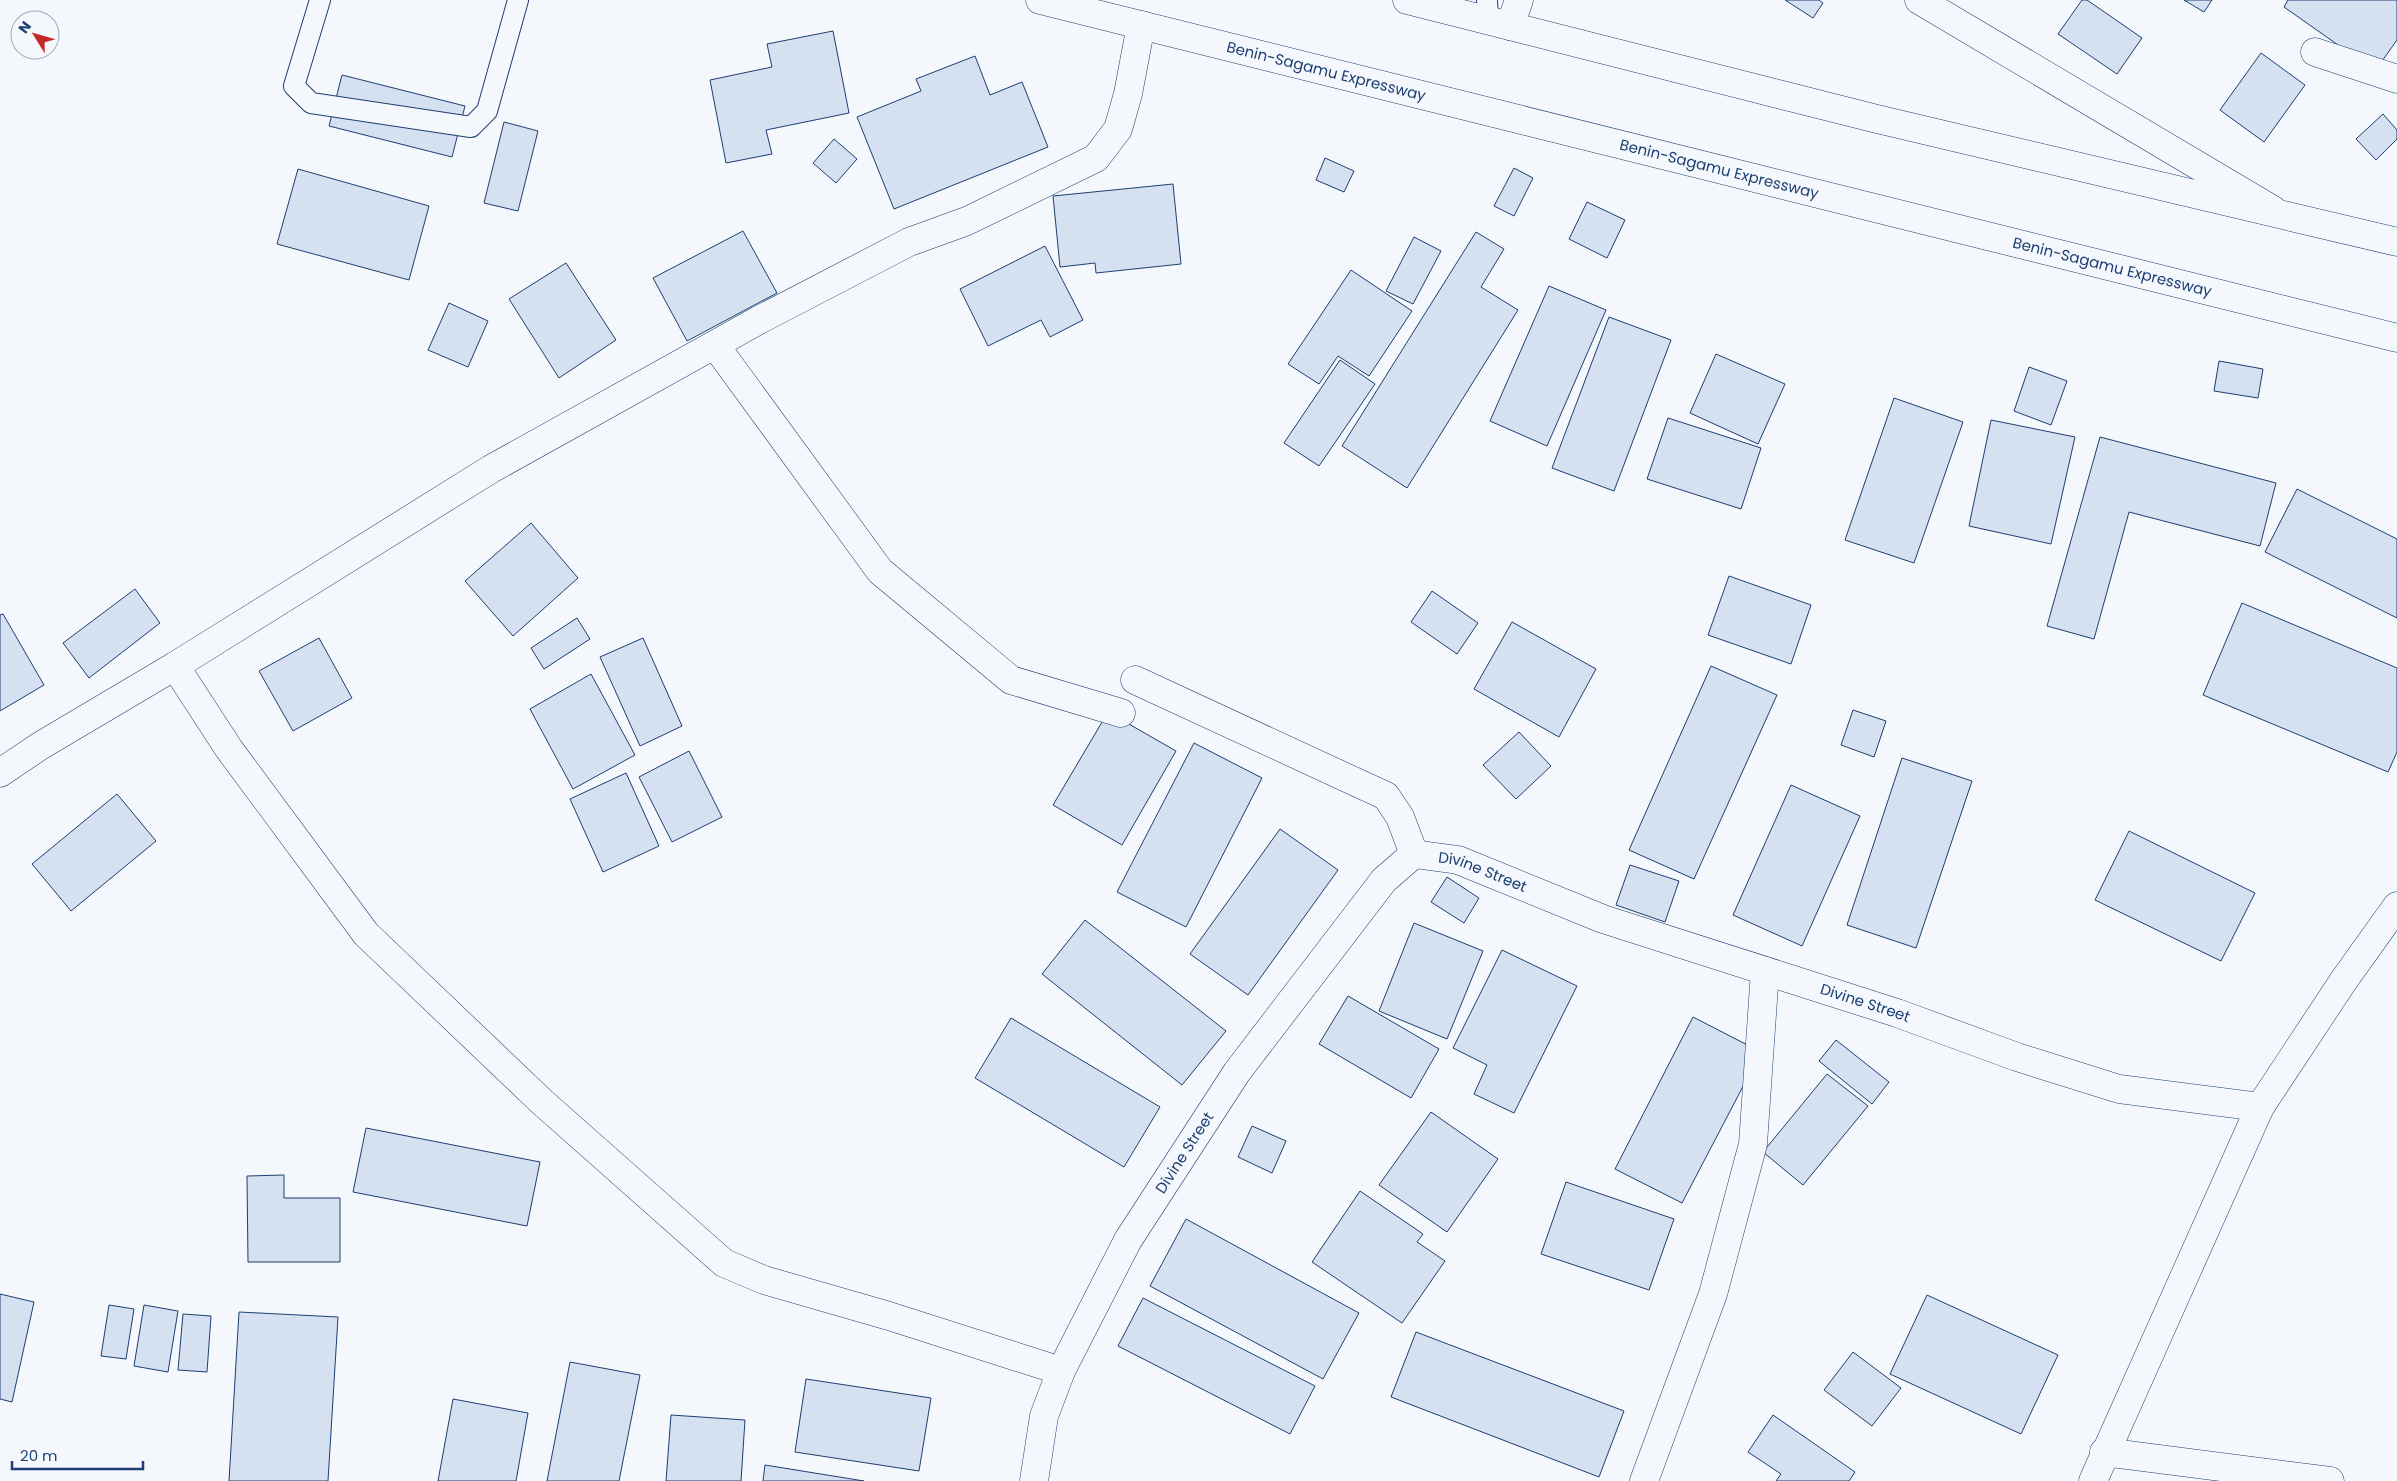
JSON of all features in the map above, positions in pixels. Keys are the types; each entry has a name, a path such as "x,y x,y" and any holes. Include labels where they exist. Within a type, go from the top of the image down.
{"main road":[{"name":"Benin-Sagamu Expressway","path":"1040,0 2397,338"},
{"path":"1407,0 1495,15 1877,119 2277,212 2397,242"},
{"path":"1495,15 1519,0"},
{"path":"1919,0 2277,212"},
{"path":"0,773 40,746 175,666 491,469 715,344 909,242 967,221 1096,158 1118,129 1128,94 1141,25"},
{"path":"2315,52 2397,79"},
{"path":"715,344 880,571 1011,680 1121,713"},
{"path":"175,666 229,748 366,934 541,1101 724,1263 764,1280 889,1316 1061,1371"},
{"path":"1135,680 1386,796 1400,816 1414,854"},
{"name":"Divine Street","path":"1034,1481 1044,1416 1061,1371 1128,1240 1238,1072 1384,880 1414,854 1458,860 1603,918 1897,1013 2017,1057 2119,1090 2260,1107"},
{"path":"2092,1481 2260,1107 2344,980 2397,906"},
{"path":"1644,1481 1713,1294 1753,1144 1765,971"},
{"path":"2104,1452 2330,1481"}],"lane":[{"path":"320,0 294,86 311,103 471,128 487,111 518,0"}],"building":[{"path":"1785,0 1819,0 1823,3 1813,18"},
{"path":"2082,0 2087,0 2142,38 2117,74 2058,34"},
{"path":"2184,0 2212,0 2204,12"},
{"path":"2288,0 2397,0 2397,40 2375,71 2284,7"},
{"path":"833,31 849,113 766,130 772,154 726,163 710,80 772,67 767,44"},
{"path":"2261,53 2305,85 2264,142 2220,110"},
{"path":"975,56 990,95 1022,82 1048,147 894,209 857,117 921,91 916,79"},
{"path":"342,75 465,106 452,157 329,126"},
{"path":"2383,114 2397,130 2397,139 2376,160 2356,139"},
{"path":"504,122 538,131 518,211 484,203"},
{"path":"834,139 857,159 836,183 813,163"},
{"path":"1325,158 1354,171 1344,192 1316,180"},
{"path":"1514,168 1533,178 1514,216 1494,206"},
{"path":"298,169 429,206 409,280 277,244"},
{"path":"1173,184 1181,264 1096,273 1095,263 1060,267 1053,196"},
{"path":"1587,202 1625,220 1607,258 1569,239"},
{"path":"743,231 777,293 687,341 653,278"},
{"path":"1476,232 1504,249 1481,287 1518,310 1407,488 1342,446"},
{"path":"1414,237 1441,251 1413,304 1386,291"},
{"path":"1045,246 1083,320 1050,337 1041,320 988,346 960,289"},
{"path":"566,263 616,340 559,378 509,299"},
{"path":"1351,270 1412,311 1369,376 1338,356 1319,384 1288,364"},
{"path":"1549,286 1606,310 1547,446 1490,421"},
{"path":"449,303 488,321 468,367 428,350"},
{"path":"1609,317 1671,340 1614,491 1552,468"},
{"path":"1716,354 1785,384 1758,444 1690,413"},
{"path":"1340,360 1375,384 1319,466 1284,443"},
{"path":"2219,361 2263,369 2258,398 2214,391"},
{"path":"2029,367 2067,381 2051,425 2014,411"},
{"path":"1894,398 1963,422 1914,563 1845,540"},
{"path":"1668,418 1761,448 1741,509 1647,479"},
{"path":"1991,420 2075,437 2051,544 1969,526"},
{"path":"2100,437 2276,483 2260,546 2129,512 2094,639 2047,626"},
{"path":"2297,489 2397,539 2397,618 2265,552"},
{"path":"531,523 578,578 513,636 465,581"},
{"path":"1729,576 1811,605 1791,664 1708,635"},
{"path":"135,589 160,623 89,678 63,643"},
{"path":"1432,591 1478,623 1457,654 1411,622"},
{"path":"2242,603 2397,668 2397,752 2388,772 2203,695"},
{"path":"3,614 44,685 0,711 0,615"},
{"path":"577,618 590,639 544,669 531,648"},
{"path":"1512,622 1596,669 1559,737 1474,689"},
{"path":"319,638 352,698 293,731 259,671"},
{"path":"643,638 682,726 640,746 600,657"},
{"path":"1711,666 1777,695 1694,879 1629,850"},
{"path":"591,674 635,755 573,789 530,709"},
{"path":"1853,710 1886,721 1874,757 1841,745"},
{"path":"1108,712 1176,751 1122,845 1053,805"},
{"path":"1519,732 1551,766 1516,799 1483,765"},
{"path":"1194,743 1262,778 1186,927 1117,892"},
{"path":"689,751 722,817 672,842 639,777"},
{"path":"1902,758 1972,781 1916,948 1847,925"},
{"path":"626,773 659,846 603,872 570,799"},
{"path":"1791,785 1860,816 1802,946 1733,915"},
{"path":"117,794 156,841 71,911 32,864"},
{"path":"1280,829 1338,870 1248,995 1190,954"},
{"path":"2129,831 2255,893 2221,961 2095,900"},
{"path":"1630,865 1679,881 1665,922 1616,905"},
{"path":"1447,877 1479,898 1464,923 1431,902"},
{"path":"1085,920 1226,1031 1182,1085 1042,974"},
{"path":"1414,923 1483,951 1447,1039 1379,1011"},
{"path":"1502,950 1577,986 1514,1113 1474,1094 1487,1065 1453,1048"},
{"path":"1348,996 1439,1049 1411,1098 1319,1044"},
{"path":"1693,1017 1761,1052 1682,1203 1615,1169"},
{"path":"1011,1018 1160,1107 1124,1167 975,1078"},
{"path":"1836,1040 1889,1082 1872,1104 1819,1061"},
{"path":"1827,1074 1868,1106 1803,1185 1763,1152"},
{"path":"1431,1112 1498,1159 1447,1232 1379,1185"},
{"path":"1252,1126 1286,1141 1272,1173 1238,1157"},
{"path":"366,1128 540,1162 527,1226 353,1192"},
{"path":"284,1175 284,1198 340,1198 340,1262 248,1262 247,1176"},
{"path":"1566,1182 1674,1219 1649,1290 1541,1254"},
{"path":"1360,1191 1423,1234 1417,1242 1445,1261 1402,1323 1312,1262"},
{"path":"1186,1219 1359,1313 1323,1379 1150,1286"},
{"path":"0,1294 34,1302 12,1402 0,1399"},
{"path":"1927,1295 2058,1355 2021,1434 1890,1374"},
{"path":"1143,1298 1315,1386 1290,1434 1118,1346"},
{"path":"109,1305 134,1309 126,1359 101,1356"},
{"path":"144,1305 178,1311 168,1372 134,1366"},
{"path":"239,1312 338,1317 328,1481 229,1481"},
{"path":"183,1314 211,1316 207,1372 178,1370"},
{"path":"1416,1332 1624,1411 1599,1477 1391,1397"},
{"path":"1853,1352 1901,1388 1872,1426 1824,1390"},
{"path":"570,1362 640,1375 619,1481 547,1481"},
{"path":"806,1379 931,1398 919,1471 795,1452"},
{"path":"453,1399 528,1413 516,1481 438,1481"},
{"path":"671,1415 745,1420 741,1481 666,1481"},
{"path":"1773,1415 1855,1472 1849,1481 1776,1481 1781,1474 1748,1452"},
{"path":"765,1465 864,1481 763,1481"}]}
